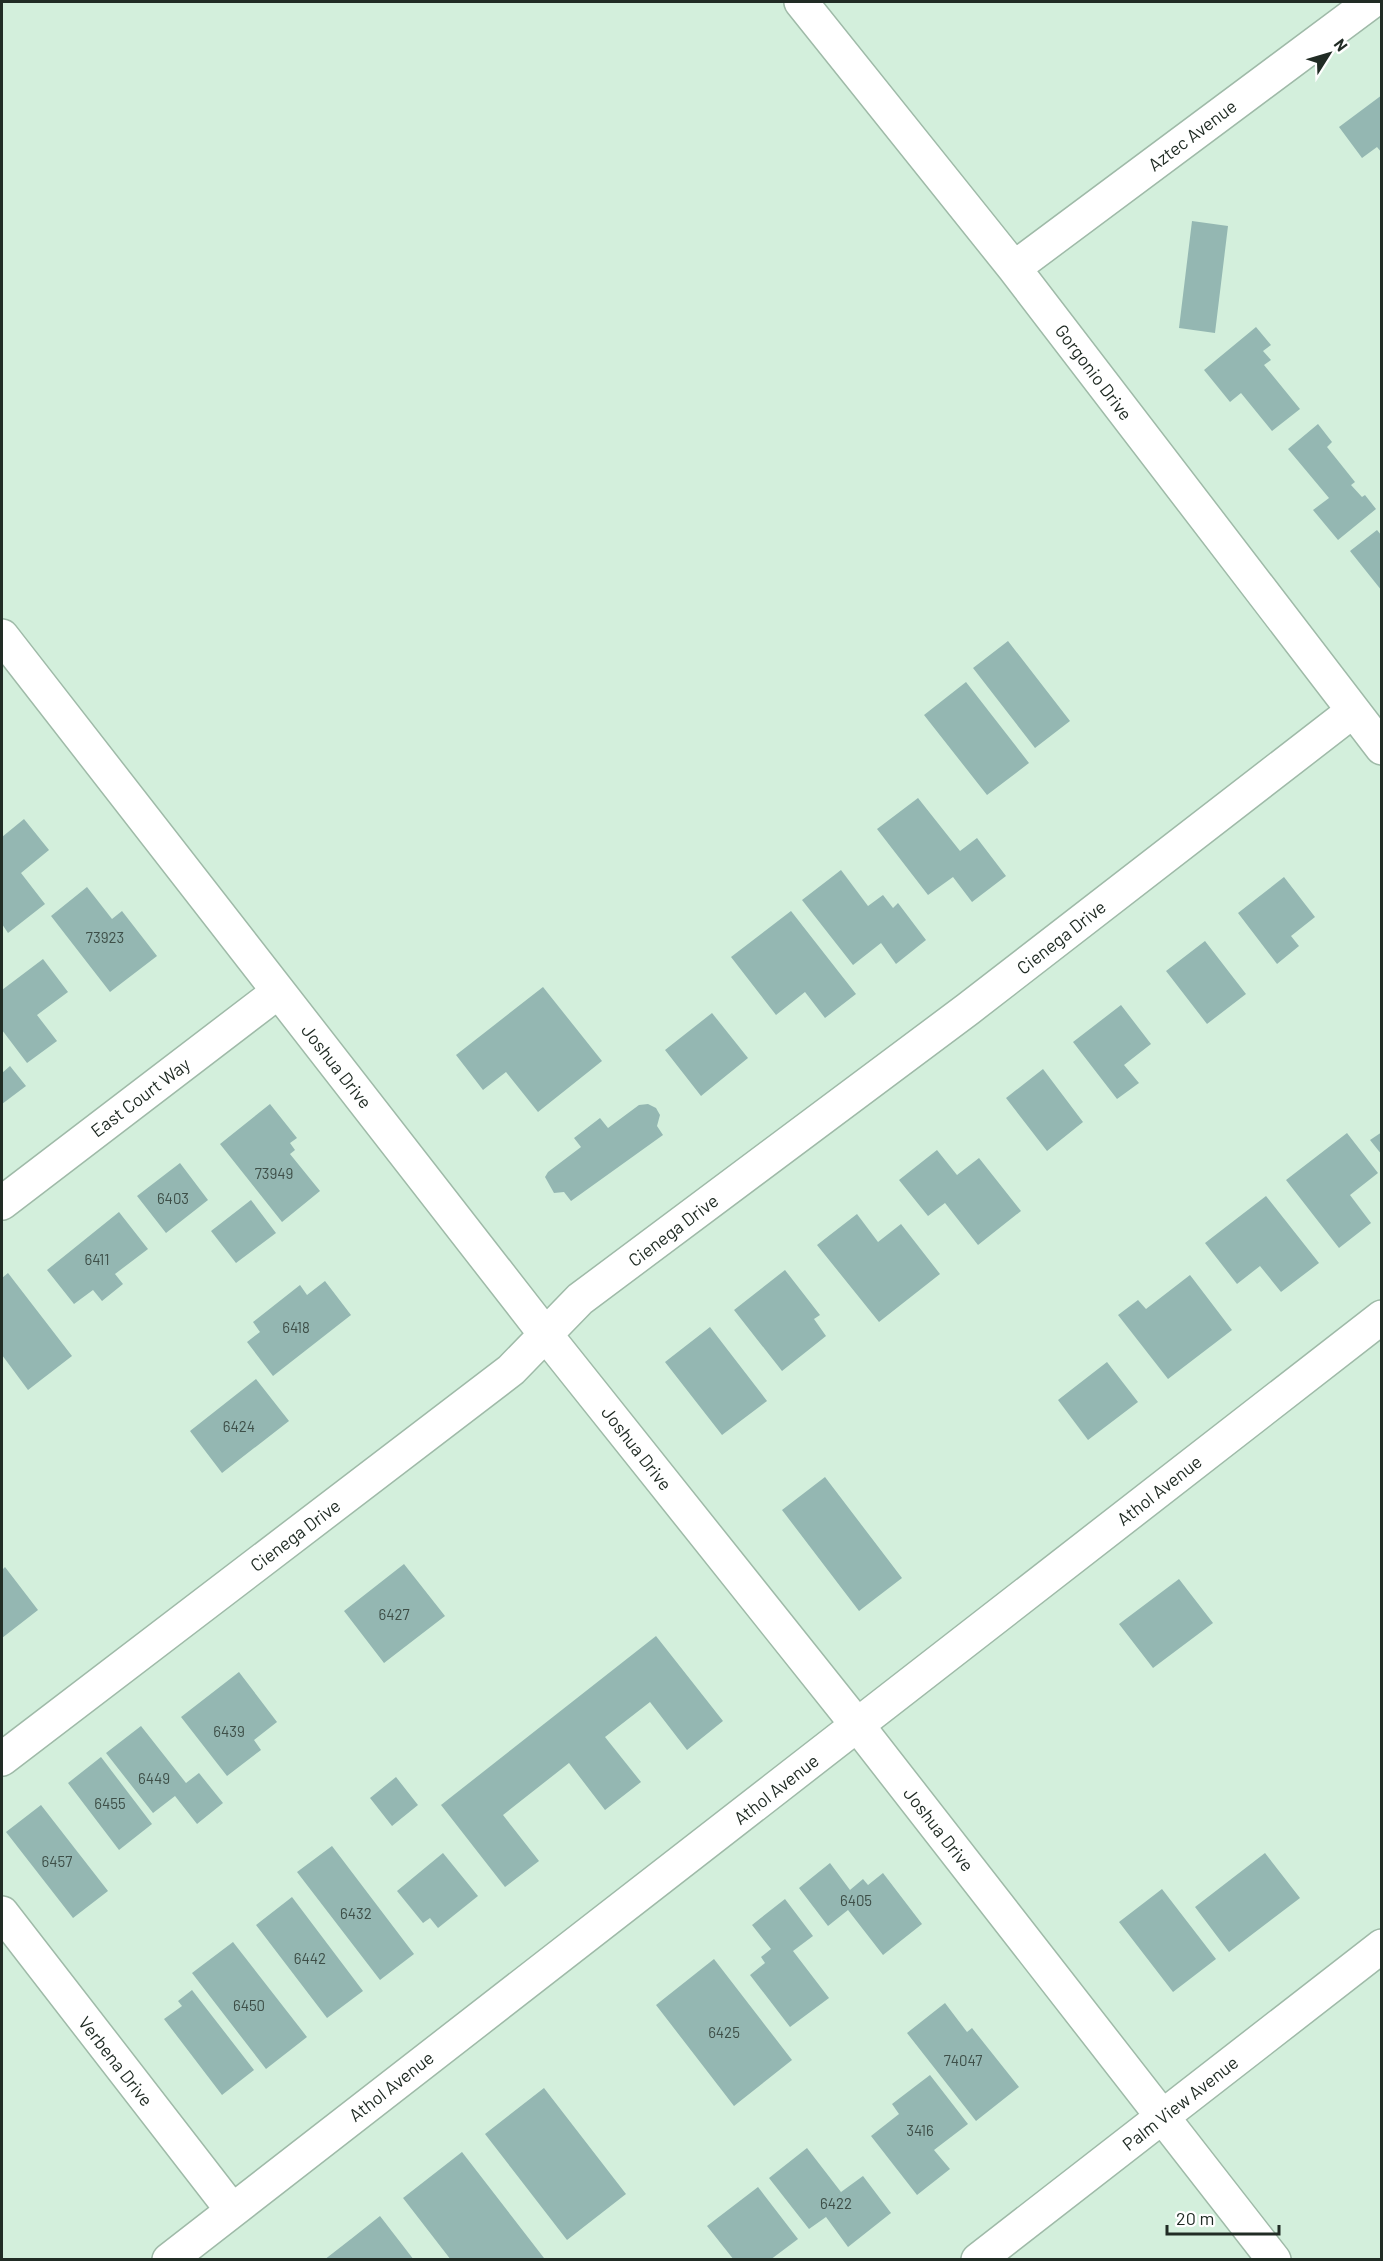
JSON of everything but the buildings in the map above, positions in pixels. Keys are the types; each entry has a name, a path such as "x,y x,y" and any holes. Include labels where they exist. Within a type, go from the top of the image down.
{"street":[{"name":"Gorgonio Drive","path":"801,2 1014,268 1382,748"},
{"name":"Aztec Avenue","path":"1014,268 1371,2"},
{"name":"Joshua Drive","path":"2,636 546,1335 858,1726 1274,2259"},
{"name":"Cienega Drive","path":"2,1759 511,1370 580,1299 968,1009 1353,711"},
{"name":"East Court Way","path":"2,1203 278,992"},
{"name":"Athol Avenue","path":"170,2259 1382,1317"},
{"name":"Verbena Drive","path":"2,1913 232,2210"},
{"name":"Palm View Avenue","path":"978,2259 1382,1946"}]}
